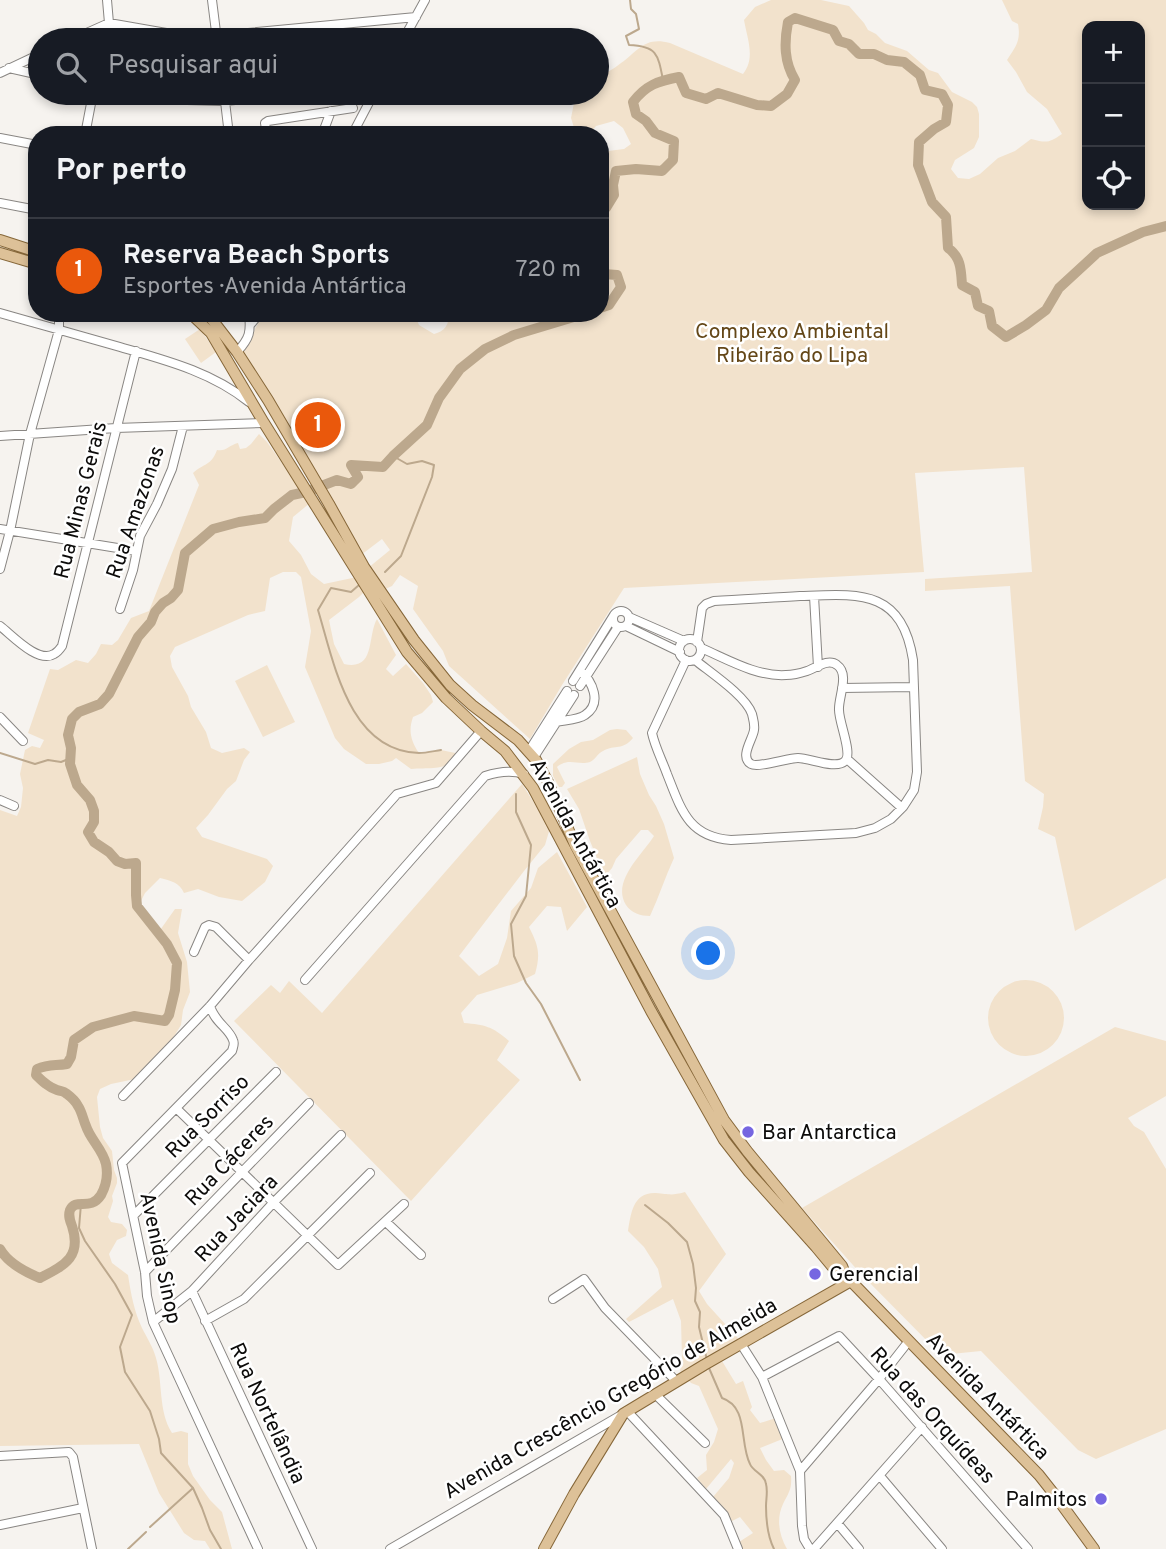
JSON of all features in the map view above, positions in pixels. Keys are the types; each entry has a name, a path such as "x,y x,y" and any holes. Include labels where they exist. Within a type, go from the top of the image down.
{"main road":[{"path":"0,240 28,249"},
{"path":"0,253 28,261"},
{"name":"Avenida Antártica","path":"199,322 211,333 407,652 446,698 507,753 524,774 545,808 651,1011 716,1127 749,1172 836,1271 848,1279 1039,1475 1094,1549"},
{"name":"Avenida Antártica","path":"215,322 237,352 311,473 364,567 433,665 472,705 529,752 542,770 575,845 712,1100 747,1151 842,1265 848,1279"},
{"path":"227,362 237,352"},
{"path":"507,753 506,748 510,745 529,752"},
{"path":"524,774 537,779 542,770"},
{"path":"716,1127 747,1151"},
{"name":"Avenida Crescêncio Gregório de Almeida","path":"625,1412 848,1279"},
{"path":"544,1549 574,1494 625,1412"}],"street":[{"path":"107,0 109,28"},
{"path":"212,0 215,28"},
{"path":"410,28 425,0"},
{"path":"293,28 416,17"},
{"path":"99,28 110,23 138,28"},
{"path":"0,73 28,59"},
{"path":"9,68 28,72"},
{"path":"87,126 91,105"},
{"path":"226,105 228,126"},
{"path":"357,126 368,105"},
{"path":"266,126 268,121 353,108"},
{"path":"325,126 331,111"},
{"path":"0,138 28,143"},
{"path":"0,204 28,209"},
{"path":"0,313 28,321"},
{"path":"31,322 183,366 232,390 254,406"},
{"path":"0,569 30,434 59,322"},
{"path":"237,352 248,337 250,322"},
{"name":"Rua Minas Gerais","path":"0,626 34,654 45,657 54,655 62,646 136,351"},
{"path":"0,436 116,428 264,423"},
{"name":"Rua Amazonas","path":"120,609 141,536 172,469 183,426"},
{"path":"0,529 136,551"},
{"path":"845,594 876,601 895,614 904,626 913,660 917,772 914,790 902,808 884,824 856,833 731,840 711,837 690,822 681,808 652,733 691,660 700,655 702,608 708,603 814,596 845,594"},
{"path":"814,596 818,667"},
{"path":"623,611 628,614 625,623 580,679 614,615 623,611"},
{"path":"614,615 614,623 625,623 684,641 691,639 751,670 774,675 794,674 830,662 837,664 842,673 839,708 849,754 847,759 839,764 801,758 752,764 746,753 754,729 750,709 739,695 691,660 681,656 680,652 625,623"},
{"path":"680,652 684,641"},
{"path":"553,720 583,717 593,707 593,688 580,679"},
{"path":"842,688 914,687"},
{"path":"529,752 569,695"},
{"path":"0,717 23,741"},
{"path":"123,1096 211,1006 397,794 436,783 481,731"},
{"path":"498,773 504,765 507,753"},
{"path":"847,759 902,808"},
{"path":"305,980 485,776 515,771 524,774"},
{"path":"0,800 14,806"},
{"path":"194,952 205,927 209,925 216,927 249,960"},
{"name":"Avenida Sinop","path":"211,1006 216,1019 233,1038 232,1051 122,1163 145,1272 152,1322 258,1549"},
{"name":"Rua Sorriso","path":"134,1215 276,1072"},
{"name":"Rua Cáceres","path":"145,1272 309,1103"},
{"path":"176,1108 338,1265 404,1204"},
{"name":"Rua Jaciara","path":"152,1322 192,1291 273,1203 341,1135"},
{"path":"205,1321 244,1299 370,1173"},
{"path":"386,1223 421,1255"},
{"path":"553,1300 584,1279 605,1308 677,1382"},
{"name":"Rua Nortelândia","path":"192,1291 312,1549"},
{"name":"Rua das Orquídeas","path":"762,1377 839,1336 1028,1549"},
{"path":"800,1471 908,1342"},
{"path":"741,1343 762,1377 800,1471 802,1526 804,1539 812,1549 838,1524 922,1427"},
{"path":"656,1395 705,1443"},
{"path":"625,1412 724,1516 738,1549"},
{"name":"Avenida Crescêncio Gregório de Almeida","path":"390,1549 625,1412"},
{"path":"0,1456 69,1452 73,1457 92,1549"},
{"path":"880,1476 942,1549"},
{"path":"0,1525 83,1508"},
{"path":"838,1524 859,1549"}],"green space":[{"name":"Complexo Ambiental Ribeirão do Lipa","path":"771,0 821,0 849,6 868,30 885,43 907,51 929,70 938,73 952,92 977,107 979,137 974,148 955,160 951,169 958,178 969,179 1031,139 1048,141 1062,134 1047,109 1027,92 1007,60 1017,43 1019,30 1002,0 1166,0 1166,878 1075,931 1055,837 1038,829 1044,794 1025,781 1010,586 925,591 925,579 1032,572 1024,467 915,473 924,572 624,588 530,739 449,666 443,651 413,609 418,586 400,575 392,586 381,591 368,568 390,550 382,539 361,555 242,352 259,322 418,322 434,334 446,327 448,322 609,322 609,151 624,149 631,144 623,128 614,121 596,126 574,126 571,118 574,105 609,105 609,71 648,43 670,43 743,74 750,55 744,20 755,7"},
{"path":"200,329 216,352 201,363 185,339"},
{"path":"259,434 310,503 293,517 289,541 301,555 311,574 324,584 357,577 365,591 329,620 334,644 344,664 354,665 366,657 377,619 396,655 386,669 393,676 406,664 431,695 433,702 422,713 413,717 411,722 411,736 416,749 419,753 441,750 460,754 443,766 411,769 396,758 379,764 366,764 344,749 335,738 305,667 311,631 301,577 296,572 283,572 270,578 265,611 248,615 175,647 170,656 172,667 206,732 211,748 222,753 244,748 250,752 236,781 196,828 202,837 267,859 273,866 265,882 242,901 219,897 198,889 184,893 177,884 160,878 145,893 138,907 158,933 175,909 182,909 178,933 187,962 190,992 181,1025 167,1048 135,1079 100,1089 97,1097 100,1127 103,1138 112,1151 117,1178 108,1217 111,1222 122,1224 127,1230 126,1236 117,1240 109,1254 112,1263 128,1275 137,1315 156,1358 168,1424 172,1433 188,1433 188,1464 193,1476 222,1512 232,1549 210,1549 205,1541 194,1540 184,1533 159,1493 139,1444 0,1446 0,810 17,816 21,807 23,788 20,774 25,750 32,746 40,748 44,740 28,733 50,669 58,670 76,660 88,663 101,644 112,645 118,640 131,618 149,611 199,485 193,473 210,462 217,450 238,443 240,449 246,448"},
{"path":"267,665 295,722 263,737 235,681"},
{"path":"617,729 626,730 633,738 626,745 601,752 590,762 561,764 557,767 565,783 559,787 553,776 553,764 581,742 593,740"},
{"path":"637,757 640,774 664,824 674,858 650,916 636,914 628,908 622,896 622,887 630,868 654,836 648,830 641,830 616,859 606,875 606,880 579,809 567,789"},
{"path":"522,784 550,828 545,845 459,956 479,976 498,964 507,938 511,911 531,888 538,868 557,852 587,907 567,931 561,907 547,906 529,927 538,949 535,974 517,983 477,995 461,1013 464,1023 488,1027 509,1041 497,1060 520,1080 411,1201 234,1021 271,985 280,993 289,981 322,1013"},
{"path":"1019,980 1033,980 1047,986 1058,997 1064,1018 1061,1033 1053,1045 1033,1056 1019,1056 1005,1050 994,1039 988,1025 988,1011 994,997 1005,986"},
{"path":"1115,1027 1166,1041 1166,1096 1128,1118 1144,1132 1166,1169 1166,1429 1096,1459 1078,1450 981,1351 941,1355 861,1274 802,1208"},
{"path":"685,1192 726,1254 699,1291 707,1304 745,1346 722,1361 736,1384 743,1381 752,1407 750,1410 760,1423 776,1418 785,1438 760,1448 774,1471 784,1470 791,1476 779,1521 780,1533 787,1549 742,1549 739,1542 753,1533 740,1517 730,1522 726,1512 713,1497 729,1478 734,1463 731,1459 706,1489 697,1478 707,1470 706,1455 718,1429 699,1386 691,1383 680,1371 681,1321 673,1299 629,1322 626,1319 662,1287 658,1269 644,1247 628,1231 634,1205 642,1196 648,1194"}],"waterway":[{"path":"630,0 639,29 626,36 629,45 645,47 655,53 663,80"},
{"path":"609,203 614,195 616,171 662,171 673,160 674,141 655,133 646,121 636,114 633,102 643,91 665,80 679,77 686,93 706,99 718,93 757,105 771,106 787,94 795,80 787,59 786,45 788,22 795,18 833,30 839,41 849,44 859,54 874,54 887,60 904,62 920,75 925,90 942,94 948,105 946,122 919,142 918,165 932,202 946,217 948,248 958,260 962,285 975,292 978,306 989,311 992,326 1006,337 1046,310 1059,288 1097,253 1143,232 1166,226"},
{"path":"609,274 617,275 621,287 609,305"},
{"path":"0,1249 17,1266 40,1278 57,1269 69,1259 75,1245 70,1210 73,1206 97,1200 105,1184 106,1164 77,1104 65,1093 43,1082 36,1075 37,1069 67,1064 74,1040 93,1027 134,1016 165,1021 175,990 177,963 167,944 137,906 136,863 125,864 117,861 94,842 88,832 94,822 94,811 90,800 77,785 70,764 68,735 72,719 79,712 100,704 109,694 138,637 151,622 155,612 178,590 185,553 213,529 265,518 292,495 337,480 351,484 358,477 351,465 383,467 427,425 439,398 460,369 485,349 514,335 557,322"},
{"path":"385,572 401,556 432,477 434,465 422,461 407,464 393,456"},
{"path":"359,585 351,592 331,588 318,610 348,701 360,721 376,737 395,748 419,753 441,750"},
{"path":"0,753 35,764 48,760 61,762 71,758"},
{"path":"516,794 516,812 531,845 526,896 511,924 514,956 580,1080"},
{"path":"81,1204 79,1228 132,1315 120,1347 125,1372 150,1411 161,1453 193,1488 221,1549"},
{"path":"645,1205 687,1242 693,1264 695,1301 700,1312 699,1327 707,1360"},
{"path":"709,1368 722,1398 731,1403 740,1417 750,1464 765,1481 767,1523 774,1549"},
{"path":"150,1527 193,1488"},
{"path":"128,1549 146,1532"}],"place":[{"name":"Reserva Beach Sports","path":"318,425"},
{"name":"Bar Antarctica","path":"748,1132"},
{"name":"Gerencial","path":"815,1274"},
{"name":"Palmitos","path":"1101,1499"}]}
